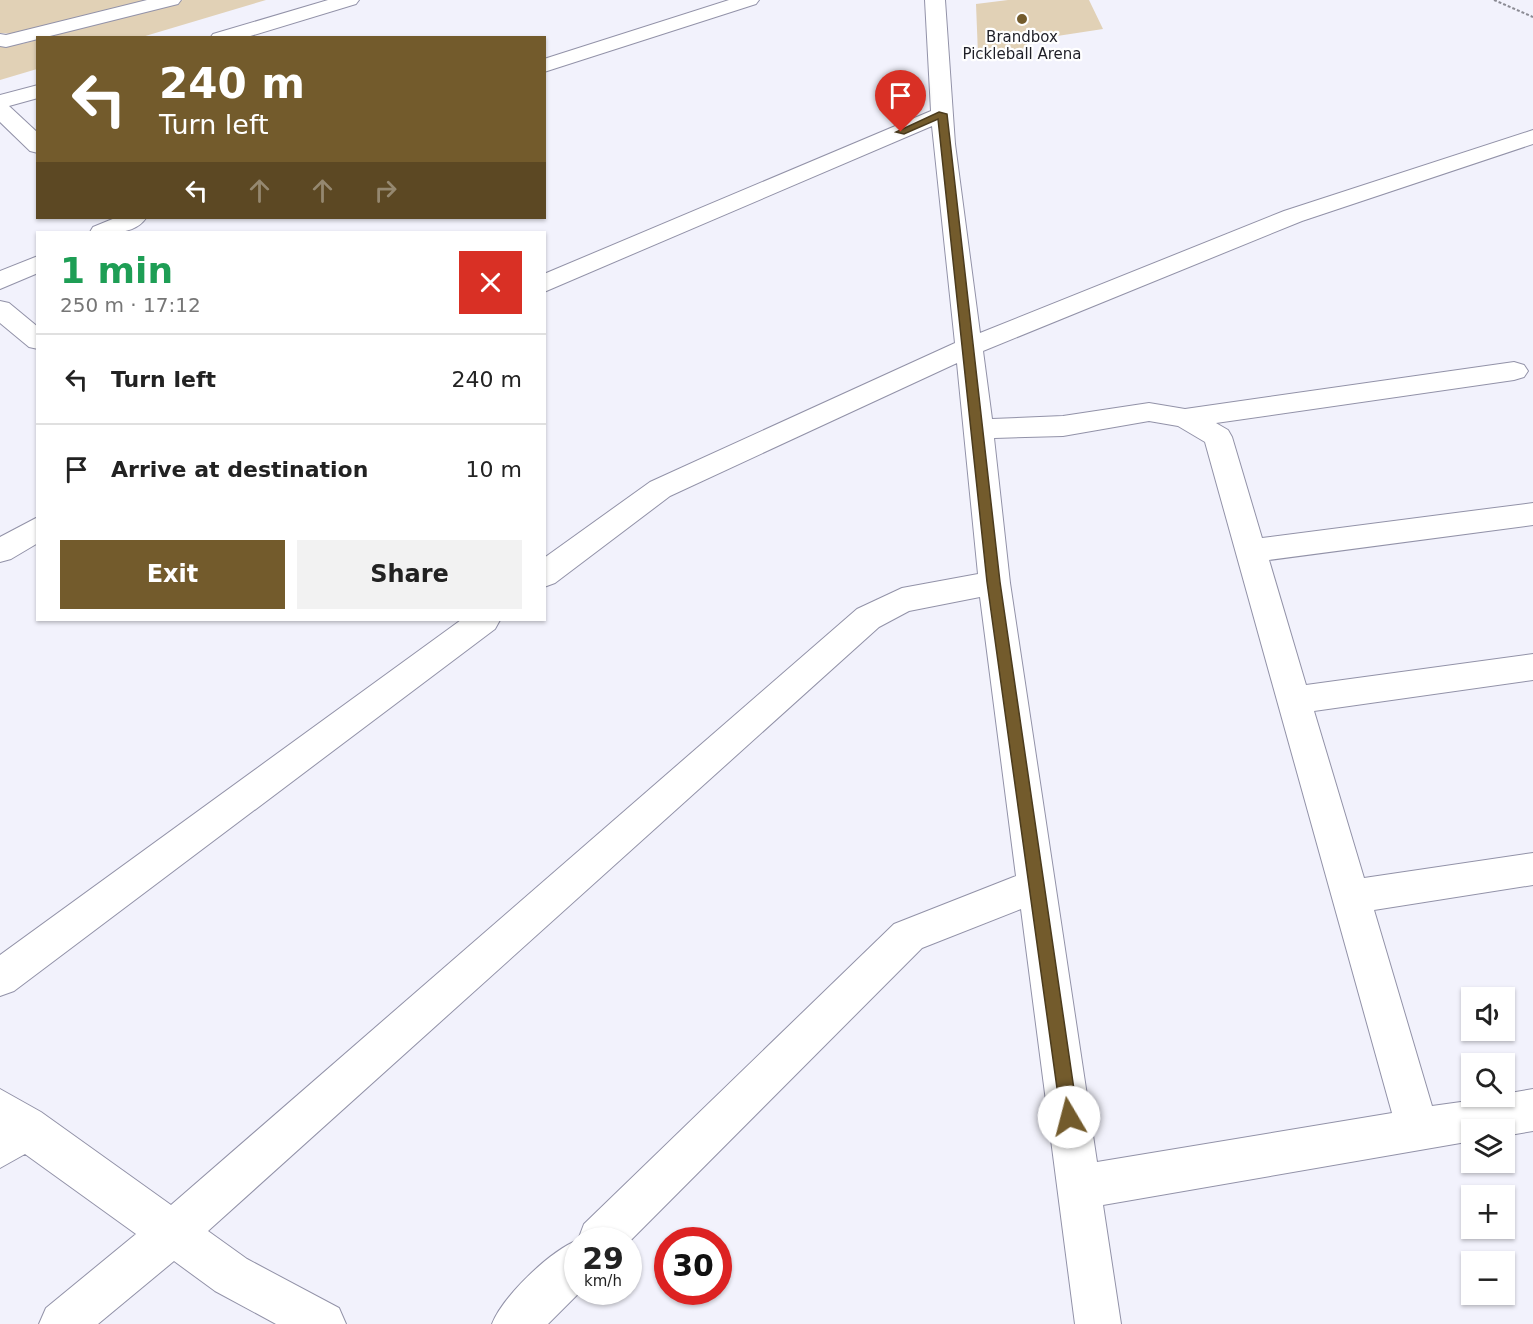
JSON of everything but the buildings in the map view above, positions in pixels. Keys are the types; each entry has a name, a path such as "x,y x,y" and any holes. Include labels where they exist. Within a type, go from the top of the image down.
{"street":[{"path":"0,40 6,41 171,0"},
{"path":"227,36 349,0"},
{"path":"546,65 749,0"},
{"path":"935,0 942,114 979,429 994,582 1098,1324"},
{"path":"0,102 36,92"},
{"path":"0,110 36,144"},
{"path":"546,283 942,114"},
{"path":"546,574 660,489 969,347 1293,216 1533,137"},
{"path":"0,281 36,264"},
{"path":"0,309 36,339"},
{"path":"979,429 1063,426 1149,412 1185,418 1515,371"},
{"path":"1185,418 1218,437 1418,1130"},
{"path":"1251,551 1533,514"},
{"path":"0,551 36,529"},
{"path":"62,1324 173,1233 868,618 902,600 994,582"},
{"path":"0,978 483,621"},
{"path":"1294,700 1533,668"},
{"path":"1350,897 1533,868"},
{"path":"613,1227 908,936 1037,885"},
{"path":"1079,1187 1533,1110"},
{"path":"9,1128 173,1233 231,1275 323,1324"},
{"path":"515,1324 564,1276"}],"path":[{"path":"1494,0 1533,17"}],"shaded area":[{"path":"0,0 156,0 26,35 0,33"},
{"path":"183,0 266,0 145,36 53,36"},
{"path":"1008,0 1089,0 1103,29 1031,40 1022,50 978,55 976,4"},
{"path":"36,40 36,69 0,80 0,45"}],"place":[{"name":"Brandbox Pickleball Arena","path":"1022,19"}],"route":[{"path":"901,132 942,114 979,429 994,582 1069,1117"}]}
